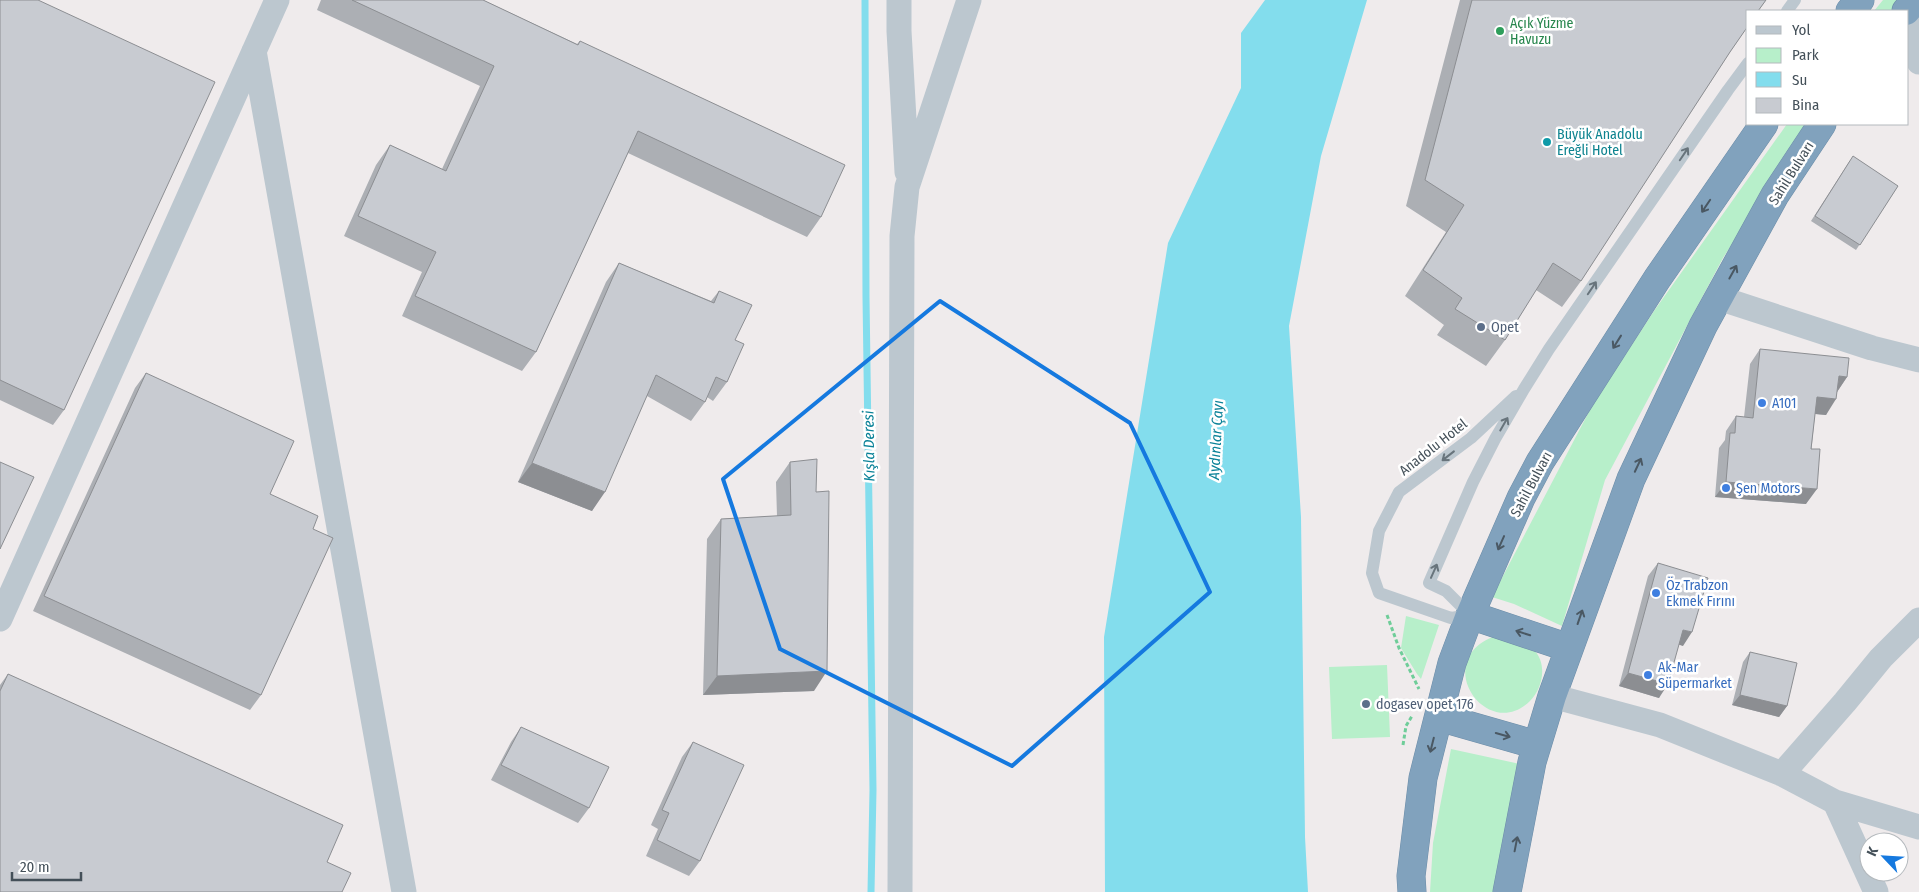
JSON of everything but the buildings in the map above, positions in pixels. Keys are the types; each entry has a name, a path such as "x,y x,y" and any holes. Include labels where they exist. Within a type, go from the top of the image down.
{"highway":[{"path":"1851,10 1860,0"},
{"name":"Sahil Bulvarı","path":"1412,892 1411,876 1431,707 1452,664 1470,615 1521,498 1540,462 1657,279 1763,125"},
{"name":"Sahil Bulvarı","path":"1507,892 1537,745 1569,648 1632,479 1703,326 1776,195 1821,125"},
{"path":"1470,615 1569,648"},
{"path":"1431,707 1537,745"}],"street":[{"path":"0,619 277,0"},
{"path":"900,0 899,31 907,187 902,236 900,892"},
{"path":"907,187 969,0"},
{"path":"1910,6 1913,37 1919,62"},
{"path":"254,51 404,892"},
{"path":"1719,298 1872,348 1919,360"},
{"path":"1782,774 1881,658 1919,620"},
{"path":"1552,696 1660,726 1782,774 1835,802 1919,827"},
{"path":"1835,802 1876,892"}],"lane":[{"path":"1470,615 1446,591 1429,583 1473,482 1524,389 1728,90 1746,67"},
{"name":"Anadolu Hotel","path":"1379,593 1372,573 1379,531 1398,492 1471,438 1524,389"},
{"path":"1379,593 1451,618 1470,615"}],"path":[{"path":"1379,593 1399,648 1431,707"}],"highlighted area":[{"path":"940,301 1130,423 1210,592 1012,766 780,649 723,479"}],"green space":[{"path":"1883,0 1900,0 1892,10 1875,10"},
{"path":"1786,125 1808,125 1723,258 1605,480 1562,626 1514,604 1492,597 1593,404 1654,311"},
{"path":"1406,616 1439,625 1421,679 1401,648"},
{"path":"1498,635 1530,647 1541,661 1542,675 1538,689 1530,701 1513,711 1497,712 1482,705 1471,693 1466,677 1467,661 1477,646"},
{"path":"1387,665 1390,737 1332,739 1329,667"},
{"path":"1451,749 1520,764 1494,892 1430,892 1433,843"}],"water":[{"name":"Aydınlar Çayı","path":"1265,0 1367,0 1321,156 1289,326 1301,517 1305,837 1308,892 1105,892 1104,637 1168,243 1241,88 1241,33"}],"waterway":[{"name":"Kışla Deresi","path":"865,0 866,297 873,790 871,892"}],"place":[{"name":"Açık Yüzme Havuzu","path":"1500,31"},
{"name":"Büyük Anadolu Ereğli Hotel","path":"1547,142"},
{"name":"Opet","path":"1481,327"},
{"name":"A101","path":"1762,403"},
{"name":"Şen Motors","path":"1726,488"},
{"name":"Öz Trabzon Ekmek Fırını","path":"1656,593"},
{"name":"Ak-Mar Süpermarket","path":"1648,675"},
{"name":"dogasev opet 176","path":"1366,704"}]}
